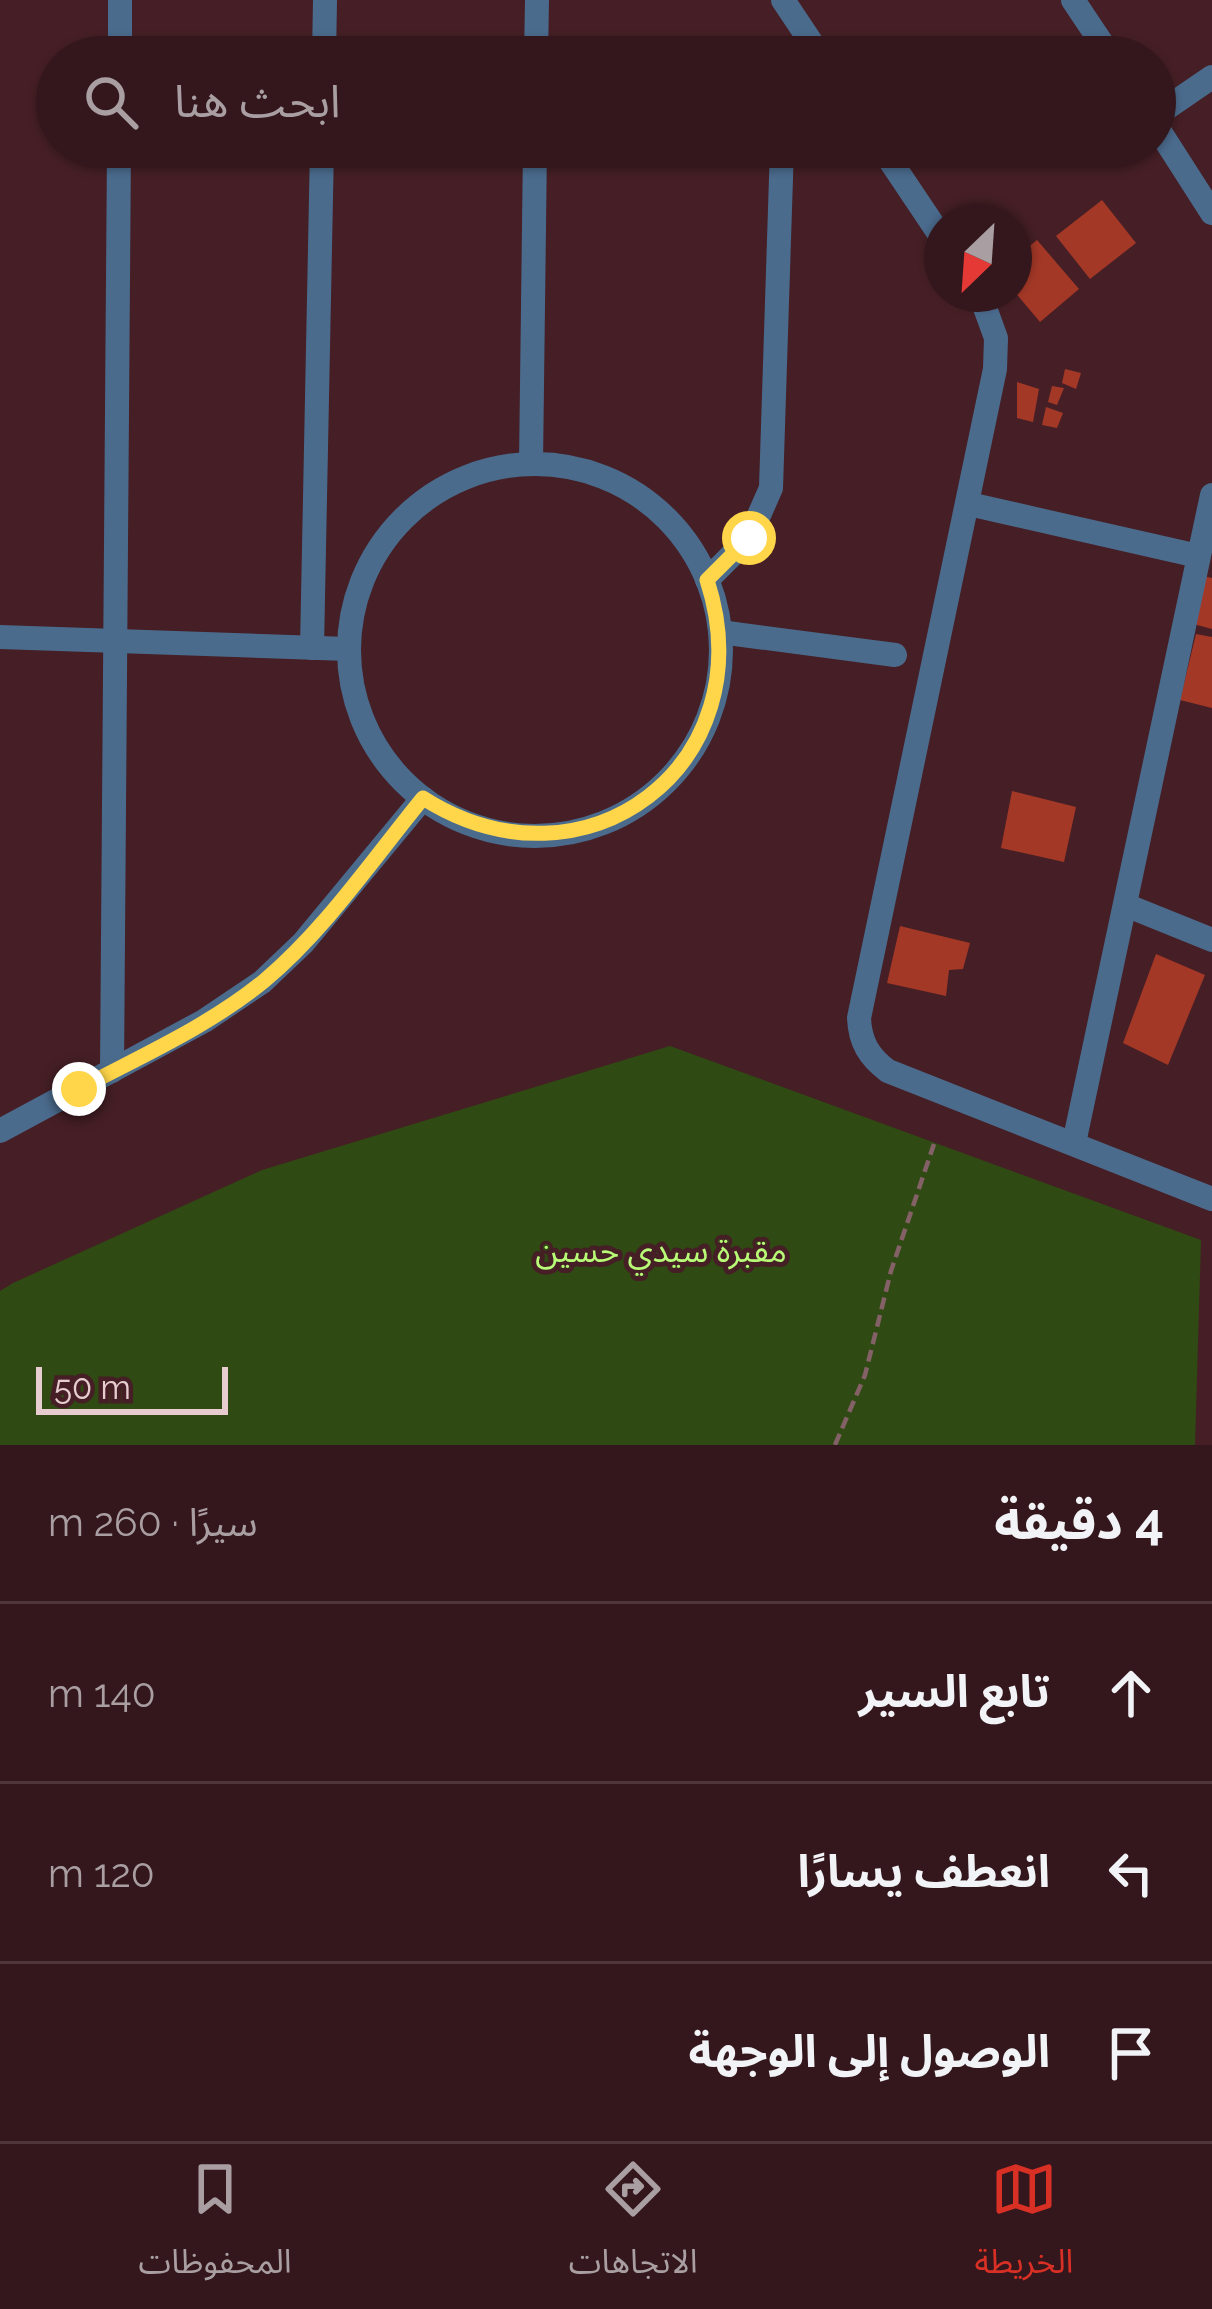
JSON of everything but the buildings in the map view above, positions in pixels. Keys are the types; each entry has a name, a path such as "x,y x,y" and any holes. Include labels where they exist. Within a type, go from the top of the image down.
{"street":[{"path":"120,0 120,36"},
{"path":"324,36 325,0"},
{"path":"536,36 537,0"},
{"path":"782,0 807,36"},
{"path":"1073,0 1097,36"},
{"path":"1176,104 1212,77"},
{"path":"1176,154 1212,213"},
{"path":"112,1071 119,168"},
{"path":"311,648 322,168"},
{"path":"531,464 535,168"},
{"path":"707,580 749,538 771,488 781,168"},
{"path":"895,168 924,211"},
{"path":"988,312 997,353 859,1028 871,1057 888,1071 1212,1199"},
{"path":"531,464 594,474 650,504 674,526 707,580 721,632 716,697 696,742 666,782 612,819 564,833 515,835 451,816 401,780 368,733 357,706 348,649 362,579 401,519 461,479 531,464"},
{"path":"1074,1143 1212,495"},
{"path":"969,504 1198,556"},
{"path":"721,632 895,655"},
{"path":"0,638 348,649"},
{"path":"0,1131 262,982 312,933 423,798"},
{"path":"1128,906 1212,940"}],"path":[{"path":"835,1445 865,1375 891,1270 934,1144"}],"green space":[{"name":"مقبرة سيدي حسين","path":"670,1046 1201,1240 1195,1445 0,1445 0,1291 13,1283 262,1170"}],"route":[{"path":"79,1089 204,1021 262,982 303,943 423,798 451,816 515,835 580,830 641,803 688,757 704,728 721,665 721,632 707,580 749,538"}]}
